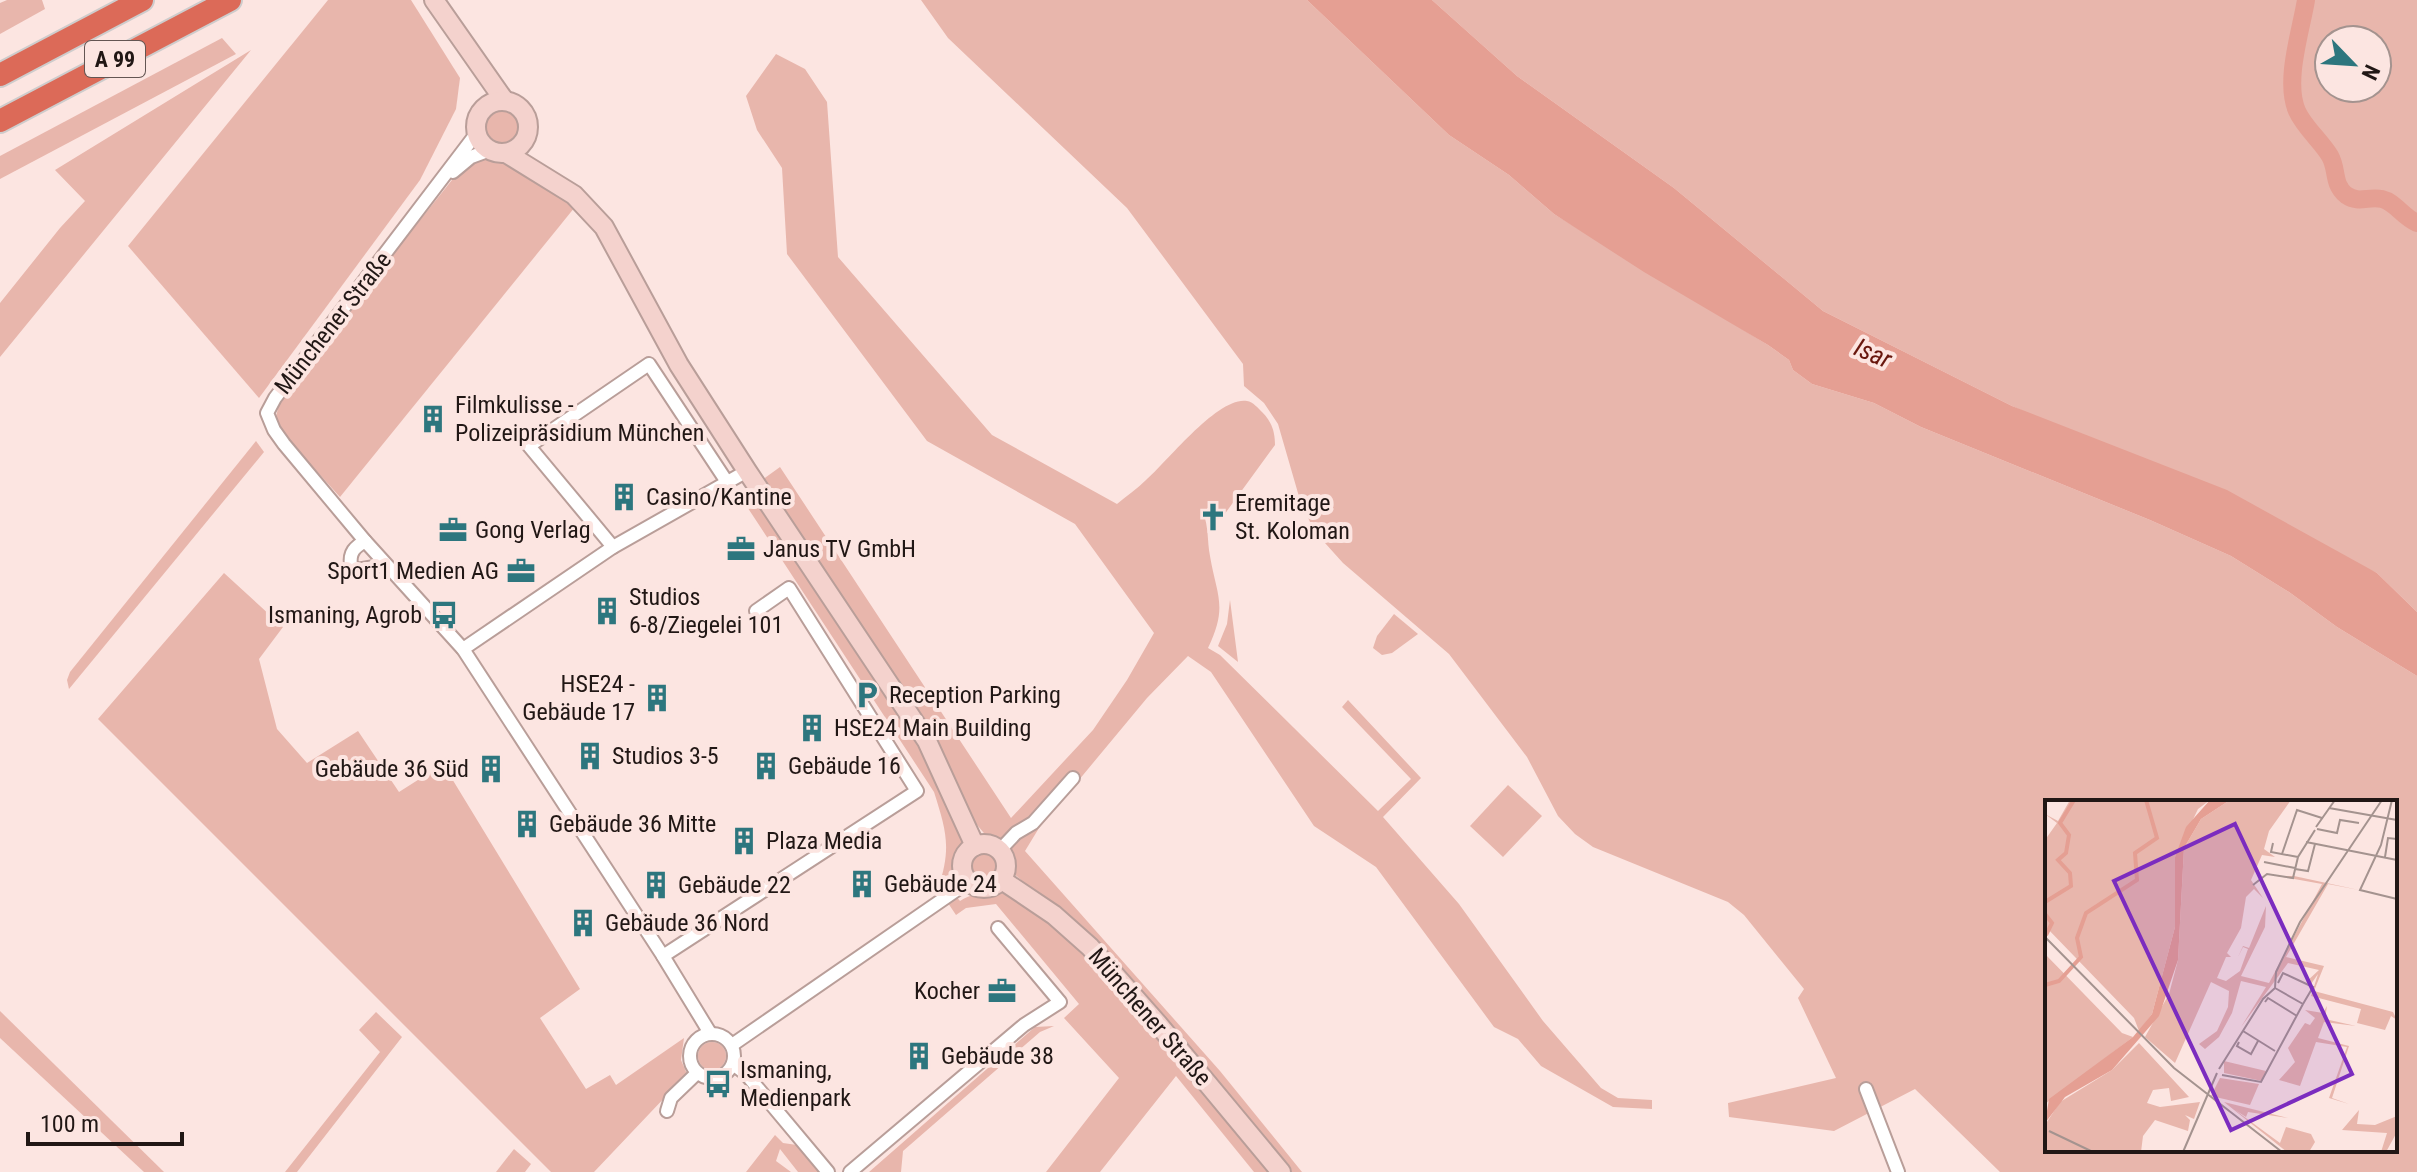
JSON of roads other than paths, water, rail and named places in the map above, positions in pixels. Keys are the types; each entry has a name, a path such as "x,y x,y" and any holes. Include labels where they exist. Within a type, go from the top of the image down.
{"highway":[{"name":"A 99","path":"0,75 142,0"},
{"name":"A 99","path":"0,121 230,0"}],"main road":[{"path":"434,0 504,100"},
{"path":"475,61 482,95 476,118 476,134 498,152 566,189"},
{"path":"480,111 495,101 504,100 519,106 524,112 528,128 526,136 518,147 498,152"},
{"path":"526,136 540,161 604,227 679,365 927,741 975,846"},
{"path":"985,844 1000,850 1006,864 1002,880 985,889 968,882 963,875 962,863 967,852 985,844"},
{"name":"Münchener Straße","path":"1002,880 1054,915 1090,947 1281,1172"}],"street":[{"name":"Münchener Straße","path":"476,134 442,183 275,398 267,413 284,444 365,541 463,649 710,1033 726,1038 732,1045"},
{"name":"Münchener Straße","path":"442,183 471,157 498,152"},
{"path":"613,547 529,446 649,364 727,482"},
{"path":"463,649 613,547 747,471"},
{"path":"365,541 354,548 351,565 357,570 386,565"},
{"path":"663,956 917,791 789,588 756,611"},
{"path":"1000,850 1016,833 1033,823 1073,778"},
{"path":"710,1033 692,1045 690,1062 697,1073 709,1079 727,1073 733,1064 732,1045 968,882"},
{"path":"850,1172 1024,1025 1060,1002 998,928"},
{"path":"733,1064 746,1074 828,1172"},
{"path":"667,1111 671,1098 697,1073"},
{"path":"1866,1089 1898,1172"}],"water":[{"name":"Isar","path":"1307,0 1432,0 1517,76 1674,188 1823,311 2012,406 2227,490 2377,573 2417,612 2417,676 2231,556 1921,427 1874,403 1812,384 1793,370 1789,360 1768,345 1644,272 1554,214 1509,175 1449,135"}],"waterway":[{"path":"2306,0 2293,71 2293,99 2297,111 2330,156 2339,186 2346,195 2355,199 2387,201 2417,223"}],"place":[{"name":"Filmkulisse - Polizeipräsidium München","path":"433,419"},
{"name":"Casino/Kantine","path":"624,497"},
{"name":"Eremitage St. Koloman","path":"1213,517"},
{"name":"Gong Verlag","path":"453,530"},
{"name":"Janus TV GmbH","path":"741,549"},
{"name":"Sport1 Medien AG","path":"521,571"},
{"name":"Studios 6-8/Ziegelei 101","path":"607,611"},
{"name":"Ismaning, Agrob","path":"444,615"},
{"name":"Reception Parking","path":"867,695"},
{"name":"HSE24 - Gebäude 17","path":"657,698"},
{"name":"HSE24 Main Building","path":"812,728"},
{"name":"Studios 3-5","path":"590,756"},
{"name":"Gebäude 16","path":"766,766"},
{"name":"Gebäude 36 Süd","path":"491,769"},
{"name":"Gebäude 36 Mitte","path":"527,824"},
{"name":"Plaza Media","path":"744,841"},
{"name":"Gebäude 24","path":"862,884"},
{"name":"Gebäude 22","path":"656,885"},
{"name":"Gebäude 36 Nord","path":"583,923"},
{"name":"Kocher","path":"1002,991"},
{"name":"Gebäude 38","path":"919,1056"},
{"name":"Ismaning, Medienpark","path":"718,1084"}]}
